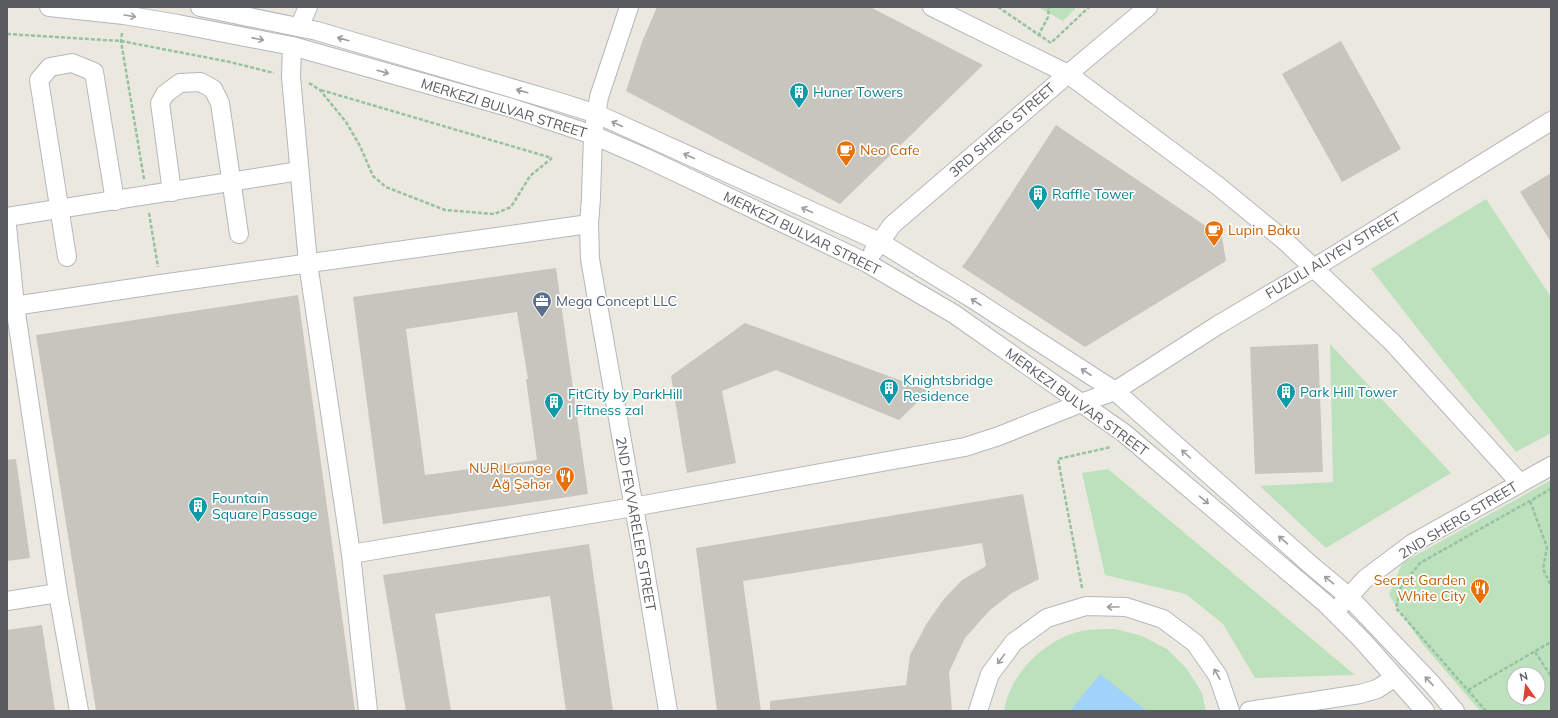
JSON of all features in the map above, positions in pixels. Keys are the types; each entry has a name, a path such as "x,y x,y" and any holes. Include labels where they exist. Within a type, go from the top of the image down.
{"street":[{"name":"MERKEZI BULVAR STREET","path":"49,7 147,19 292,46 512,108 593,135 646,158 867,263 954,314 1124,433 1325,603 1362,640 1394,678 1425,711"},
{"name":"MERKEZI BULVAR STREET","path":"200,7 317,31 597,114 880,242 956,288 1115,391 1312,566 1348,596 1431,683 1455,711"},
{"path":"299,27 308,7"},
{"name":"2ND FEVVARELER STREET","path":"629,7 600,97 593,135 592,191 589,224 590,259 640,540 668,711"},
{"path":"932,7 1068,74 1218,186 1285,241 1393,343 1520,483"},
{"name":"3RD SHERG STREET","path":"867,263 892,225 1148,7"},
{"path":"292,46 291,77 308,263 351,554 368,711"},
{"path":"67,257 39,80 50,67 72,63 94,72 115,200"},
{"path":"172,192 160,103 165,94 180,83 200,82 213,89 220,103 239,234"},
{"name":"FUZULI ALIYEV STREET","path":"351,554 633,507 965,447 999,436 1080,403 1115,391 1218,325 1314,268 1551,121"},
{"path":"7,217 231,183 299,171"},
{"path":"11,307 161,284 589,224"},
{"path":"7,226 11,307 79,711"},
{"name":"2ND SHERG STREET","path":"1334,612 1365,579 1413,543 1551,466"},
{"path":"7,601 58,593"},
{"path":"978,711 990,674 1014,642 1047,618 1086,606 1126,607 1163,619 1195,643 1218,676 1230,711"},
{"path":"1249,711 1360,694 1377,689 1394,678"}],"path":[{"path":"998,7 1050,44 1089,7"},
{"path":"1024,53 1038,35 1048,17 1049,7"},
{"path":"121,41 161,284"},
{"path":"320,90 552,158"},
{"path":"1086,606 1058,459 1111,447"},
{"path":"1486,711 1396,608 1401,586 1420,564 1551,489"},
{"path":"1530,501 1547,547 1543,568 1551,586"},
{"path":"1547,547 1551,546"},
{"path":"1468,690 1551,642"},
{"path":"1535,652 1551,676"}],"green space":[{"path":"1038,7 1077,7 1063,21"},
{"path":"1486,199 1551,297 1551,433 1516,452 1371,269"},
{"path":"1330,344 1451,473 1326,548 1260,486 1333,482"},
{"path":"1108,469 1355,675 1255,678 1223,624 1186,594 1105,575 1082,473"},
{"path":"1551,480 1551,711 1480,711 1421,642 1389,595 1402,563"},
{"path":"1115,629 1142,636 1167,649 1187,669 1202,693 1206,711 1004,711 1014,683 1033,658 1045,648 1072,634 1087,630"}],"water":[{"path":"1100,674 1147,711 1070,711"}],"building":[{"name":"Huner Towers","path":"657,7 870,7 983,65 840,204 626,91 642,42"},
{"path":"1341,41 1401,149 1342,182 1282,74"},
{"path":"1056,125 1222,237 1226,261 1085,347 962,267"},
{"path":"1551,173 1551,242 1520,192"},
{"path":"556,268 588,494 383,524 353,297","holes":["517,312 528,379 526,379 537,460 425,475 406,329"]},
{"name":"Fountain Square Passage","path":"298,295 355,711 96,711 36,335"},
{"name":"Knightsbridge Residence","path":"745,323 929,391 899,420 776,370 722,391 736,463 687,473 671,376"},
{"name":"Park Hill Tower","path":"1318,344 1323,472 1255,474 1250,347"},
{"path":"16,459 30,558 7,561 7,460"},
{"path":"1023,494 1039,579 1012,593 990,610 965,638 949,672 952,711 770,711 770,701 906,685 910,655 927,623 944,599 962,580 986,566 982,543 743,581 761,711 717,711 696,548"},
{"path":"589,544 613,711 566,711 550,596 435,614 451,711 406,711 383,575"},
{"path":"42,625 55,711 7,711 7,630"}],"place":[{"name":"Huner Towers","path":"799,109"},
{"name":"Neo Cafe","path":"846,167"},
{"name":"Raffle Tower","path":"1038,211"},
{"name":"Lupin Baku","path":"1214,247"},
{"name":"Mega Concept LLC","path":"542,318"},
{"name":"Knightsbridge Residence","path":"889,405"},
{"name":"Park Hill Tower","path":"1286,409"},
{"name":"FitCity by ParkHill | Fitness zal","path":"554,419"},
{"name":"NUR Lounge Ağ Şəhər","path":"565,493"},
{"name":"Fountain Square Passage","path":"198,523"},
{"name":"Secret Garden White City","path":"1480,605"}]}
